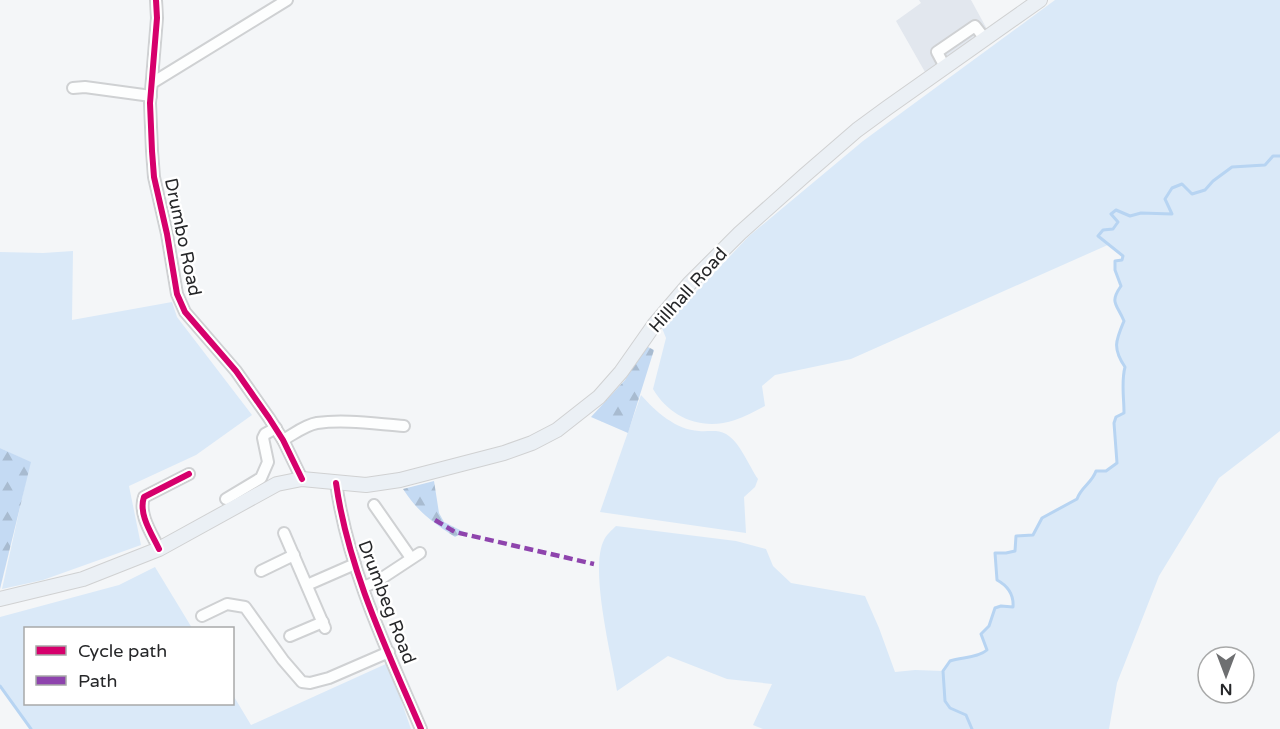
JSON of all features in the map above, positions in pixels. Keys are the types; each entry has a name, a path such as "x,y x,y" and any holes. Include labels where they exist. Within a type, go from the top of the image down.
{"main road":[{"name":"Hillhall Road","path":"302,479 366,484 400,480 504,453 532,443 557,430 600,397 688,284 740,233 857,130 1040,0"},
{"path":"0,599 84,579 159,549 268,489 290,480 302,479"}],"street":[{"name":"Drumbo Road","path":"156,0 157,18 150,127 154,177 177,294 185,312 237,371 276,428 302,479"},
{"path":"152,83 287,0"},
{"path":"73,88 85,87 151,96"},
{"path":"283,440 316,423 362,422 404,426"},
{"path":"226,499 261,478 268,462 263,438 265,434 276,428"},
{"path":"159,549 141,506 144,498 189,474"},
{"name":"Drumbeg Road","path":"336,483 355,564 421,729"},
{"path":"363,587 376,582 416,556 374,505"},
{"path":"284,533 324,625 290,636"},
{"path":"261,571 294,555"},
{"path":"307,585 355,564"},
{"path":"202,616 227,604 244,608 302,682 310,683 329,678 389,652"}],"shaded area":[{"path":"919,0 971,0 988,31 925,72 896,21 921,3"},
{"path":"1055,0 1280,0 1280,431 1219,478 1159,576 1117,683 1109,729 763,729 753,725 772,684 727,679 668,656 617,691 603,614 599,571 600,553 604,540 616,526 736,541 766,549 773,566 791,583 865,596 895,672 943,671 950,661 975,656 987,650 981,634 989,626 995,608 1013,607 1010,590 997,580 995,553 1015,551 1016,536 1033,535 1042,518 1077,499 1096,471 1106,471 1117,463 1114,423 1116,417 1124,412 1125,367 1117,349 1117,339 1124,321 1115,300 1121,286 1115,270 1115,261 1121,260 1123,256 1110,244 851,359 775,375 762,386 765,406 735,420 711,424 688,420 668,408 653,389 666,338 662,328 749,236 863,141"},
{"path":"73,251 72,320 172,302 177,317 252,415 196,455 129,486 141,545 43,580 2,589 30,462 0,448 0,252"},
{"path":"641,395 659,413 674,423 690,430 723,432 736,443 758,479 755,487 744,497 746,533 600,512"},
{"path":"155,567 191,627 24,627 24,705 234,705 234,697 251,725 388,663 411,729 31,729 0,686 0,617 119,585"}],"green space":[{"path":"646,346 654,350 628,433 591,417 625,380"},
{"path":"0,448 31,462 0,589"},
{"path":"434,481 439,513 444,522 464,532 455,537 426,516 403,489"}],"waterway":[{"path":"972,729 966,715 950,708 945,701 943,671 950,661 975,656 987,650 981,634 989,626 995,608 1013,607 1010,591 997,580 995,553 1015,551 1016,536 1033,535 1042,518 1077,499 1096,471 1106,471 1117,463 1114,423 1116,417 1124,413 1125,367 1117,349 1117,339 1124,321 1115,300 1121,286 1115,270 1115,261 1122,260 1123,256 1098,236 1103,230 1113,229 1118,222 1111,214 1116,210 1130,216 1141,213 1172,214 1165,199 1172,188 1182,184 1192,194 1205,190 1232,167 1265,165 1273,156 1280,156"},
{"path":"0,686 31,729"}],"marked path":[{"path":"435,520 455,532 594,564"}],"cycle path":[{"path":"156,0 157,18 150,103 152,151 154,177 177,294 185,312 236,371 269,418 283,440 302,479"},
{"path":"159,549 144,517 144,497 189,474"},
{"path":"336,483 359,578 382,639 421,729"}]}
